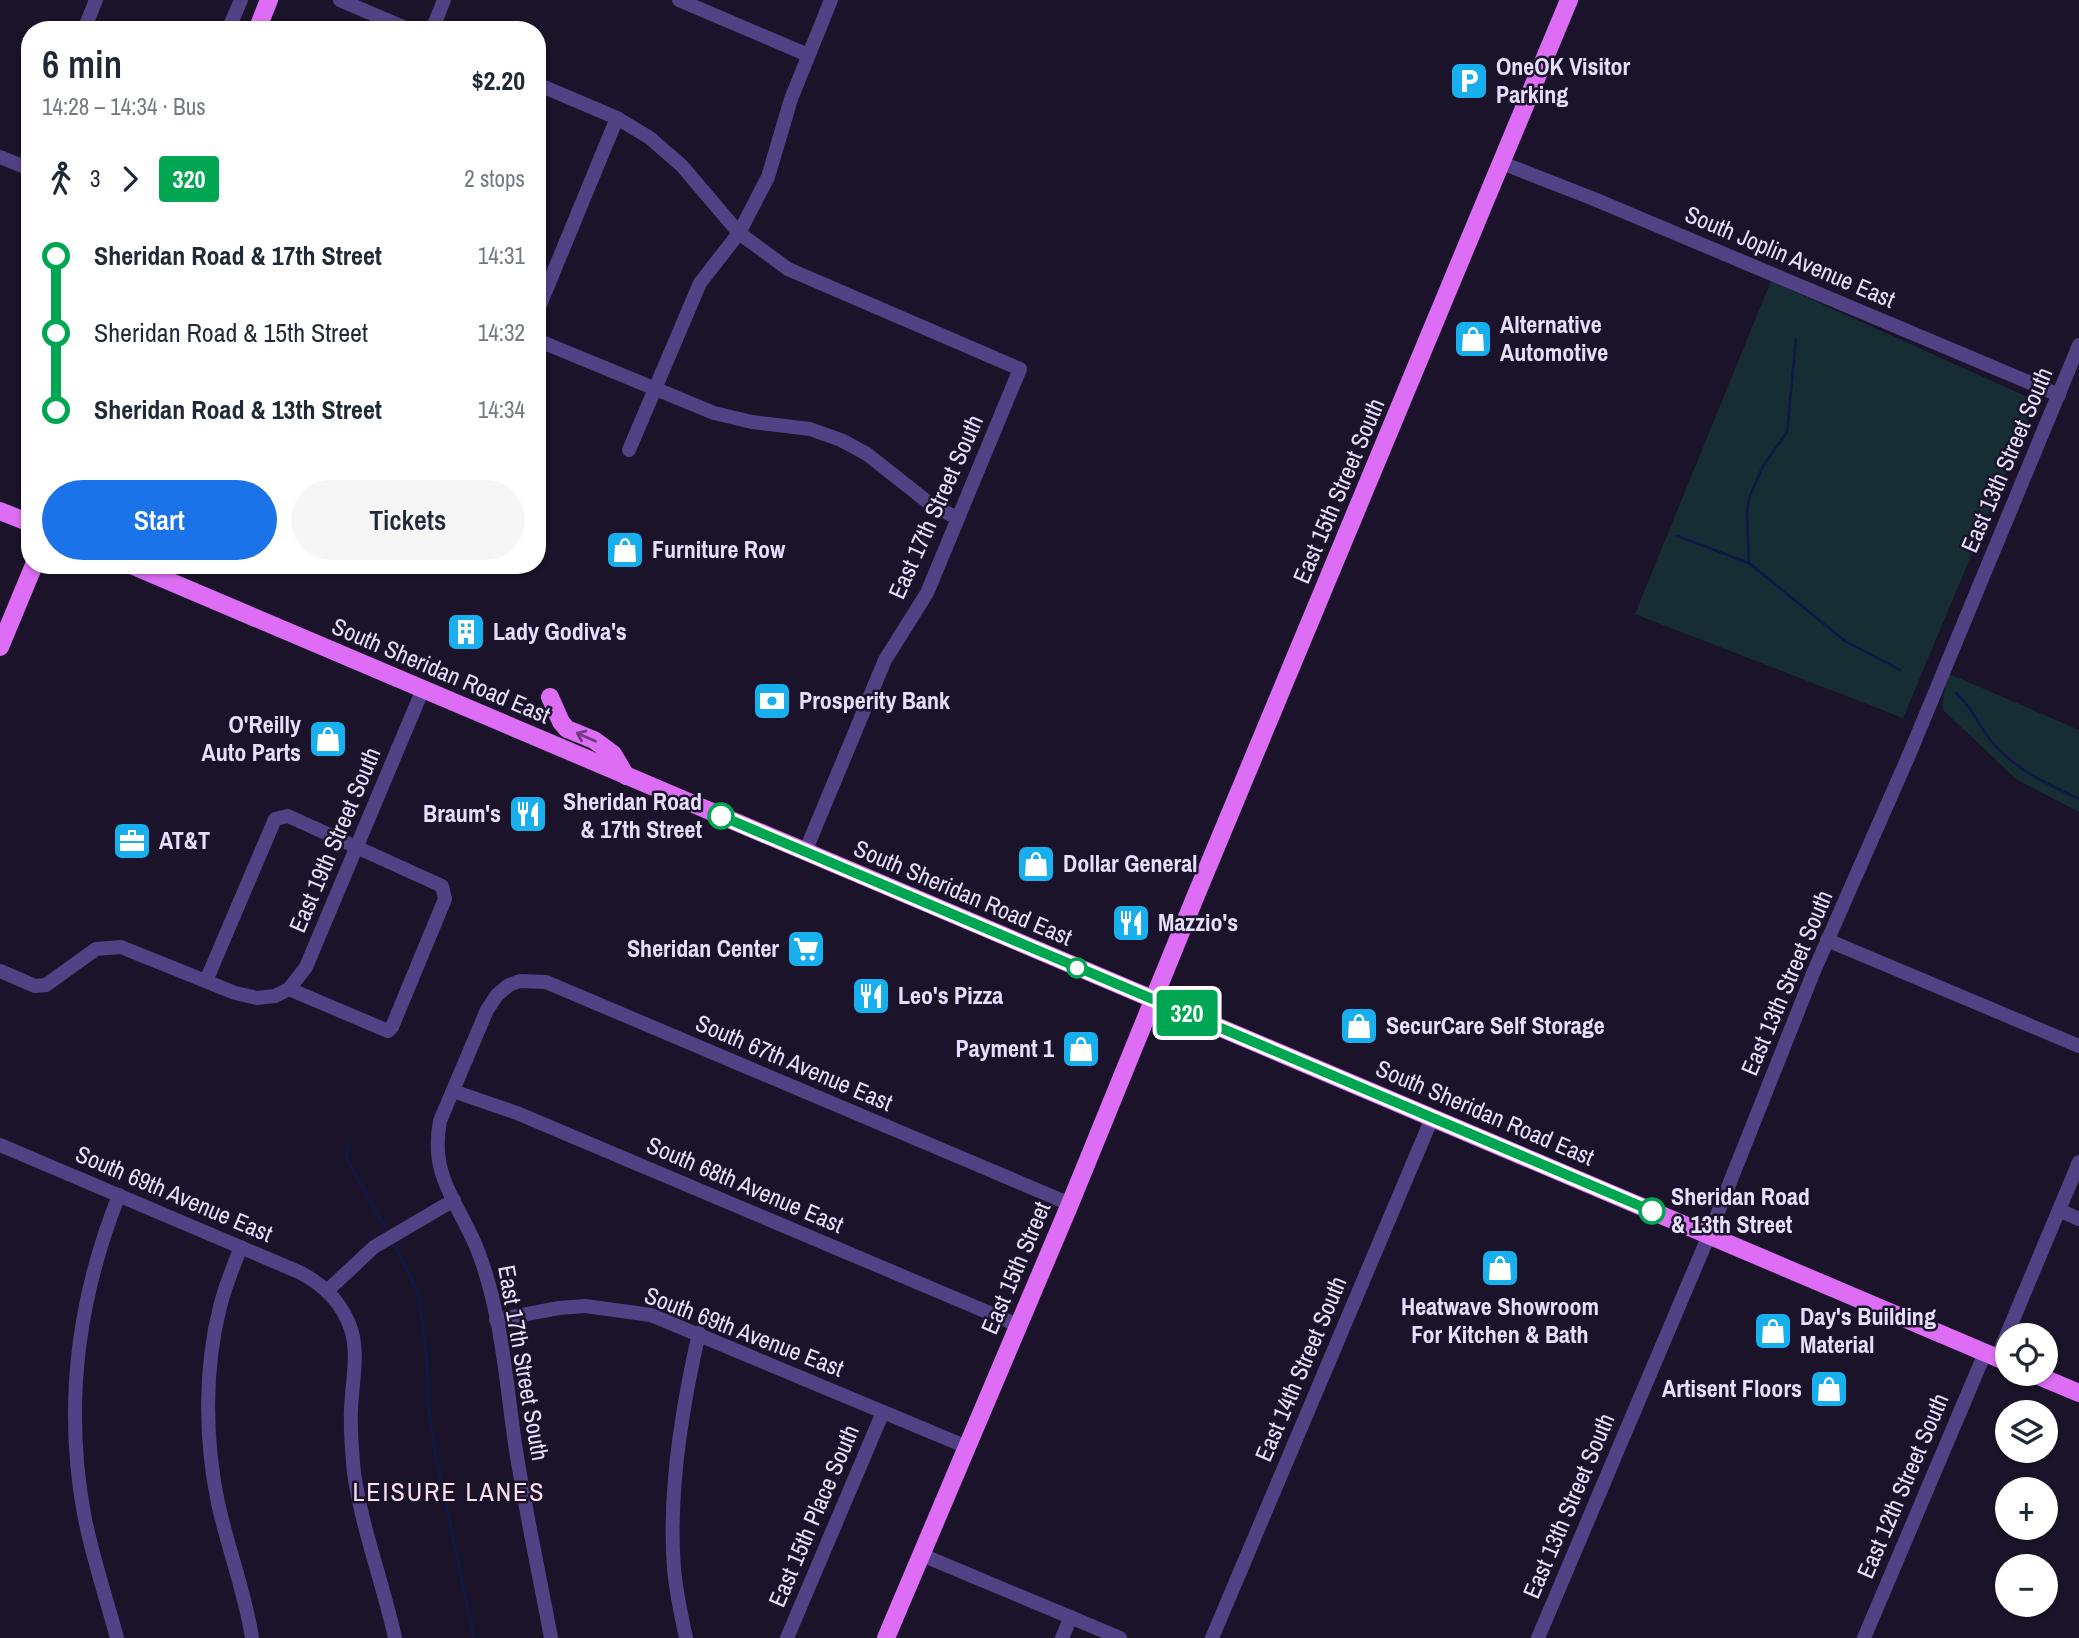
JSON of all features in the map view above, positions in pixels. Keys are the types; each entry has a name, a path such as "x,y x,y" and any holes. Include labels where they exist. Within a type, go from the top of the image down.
{"main road":[{"path":"261,21 269,0"},
{"name":"East 15th Street South","path":"1153,1000 1569,0"},
{"path":"0,511 21,519"},
{"path":"0,648 30,574"},
{"name":"South Sheridan Road East","path":"152,574 1995,1356"},
{"path":"550,697 567,729 594,740 613,754 626,776"},
{"name":"East 15th Street","path":"922,1555 1153,1000"},
{"path":"2058,1384 2079,1393"},
{"path":"887,1638 922,1555"}],"street":[{"path":"88,21 96,0"},
{"path":"232,21 241,0"},
{"path":"340,0 389,21"},
{"path":"436,21 444,0"},
{"path":"679,0 808,55"},
{"path":"629,450 700,283 739,233 768,177 791,99 831,0"},
{"path":"546,88 617,118 650,138 682,166 739,233"},
{"path":"546,290 617,118"},
{"path":"0,157 21,164"},
{"name":"South Joplin Avenue East","path":"1502,163 1594,199 2059,395"},
{"name":"East 17th Street South","path":"739,233 773,259 809,280 1020,369 927,593 885,660 805,852"},
{"path":"546,344 714,413 752,422 810,429 842,440 867,454 934,507 958,519"},
{"name":"East 13th Street South","path":"1538,1638 1709,1235 1827,940 1909,755 2079,345"},
{"name":"East 19th Street South","path":"206,981 248,997 275,996 289,989 306,967 423,690"},
{"path":"0,971 35,986 46,985 96,949 121,947 206,981 275,819 288,817 442,886 445,899 392,1027 387,1031 289,989"},
{"path":"1827,940 2079,1046"},
{"name":"South 67th Avenue East","path":"500,992 520,981 546,982 1070,1204"},
{"name":"East 17th Street South","path":"500,992 487,1010 440,1121 436,1140 442,1179 478,1250 490,1288 518,1463 551,1638"},
{"name":"South 68th Avenue East","path":"453,1091 517,1113 1018,1325"},
{"name":"East 14th Street South","path":"1212,1638 1432,1118"},
{"name":"South 69th Avenue East","path":"0,1144 241,1247 312,1279 327,1291"},
{"name":"East 12th Street South","path":"2011,1323 2079,1162"},
{"path":"117,1638 84,1514 75,1443 74,1403 76,1363 86,1299 102,1238 120,1195"},
{"path":"395,1638 354,1471 351,1438 355,1360 352,1332 338,1304 327,1291 374,1247 454,1200"},
{"path":"2059,1210 2079,1219"},
{"path":"241,1247 216,1323 210,1383 211,1454 218,1501 252,1638"},
{"name":"South 69th Avenue East","path":"496,1320 559,1308 606,1307 652,1315 967,1447"},
{"path":"686,1638 674,1570 672,1522 688,1380 698,1334"},
{"name":"East 12th Street South","path":"1864,1638 1995,1361"},
{"name":"East 15th Place South","path":"787,1638 883,1412"},
{"path":"922,1555 1120,1638"},
{"path":"1062,1638 1071,1617"}],"green space":[{"path":"1771,281 2036,401 1903,718 1635,614"},
{"path":"1947,673 2079,730 2079,812 2016,779 1942,709"}],"waterway":[{"path":"1749,563 1749,498 1763,466 1787,432 1796,339"},
{"path":"1677,536 1749,563 1845,641 1900,670"},
{"path":"1956,693 1992,742 2011,761 2044,782 2079,799"},
{"path":"349,1142 346,1158 386,1229"},
{"path":"395,1245 419,1296 435,1452 474,1638"}],"bus line":[{"name":"320","path":"721,816 1652,1211"}],"place":[{"name":"OneOK Visitor Parking","path":"1469,81"},
{"name":"Alternative Automotive","path":"1473,339"},
{"name":"Furniture Row","path":"625,550"},
{"name":"Lady Godiva's","path":"466,632"},
{"name":"Prosperity Bank","path":"772,701"},
{"name":"O'Reilly Auto Parts","path":"328,739"},
{"name":"Braum's","path":"528,814"},
{"name":"Sheridan Road & 17th Street","path":"721,816"},
{"name":"AT&T","path":"132,841"},
{"name":"Dollar General","path":"1036,864"},
{"name":"Mazzio's","path":"1131,923"},
{"name":"Sheridan Center","path":"806,949"},
{"name":"Leo's Pizza","path":"871,996"},
{"name":"SecurCare Self Storage","path":"1359,1026"},
{"name":"Payment 1","path":"1081,1049"},
{"name":"Sheridan Road & 13th Street","path":"1652,1211"},
{"name":"Heatwave Showroom For Kitchen & Bath","path":"1500,1268"},
{"name":"Day's Building Material","path":"1773,1331"},
{"name":"Artisent Floors","path":"1829,1389"}],"district":[{"name":"LEISURE LANES","path":"449,1492"}]}
